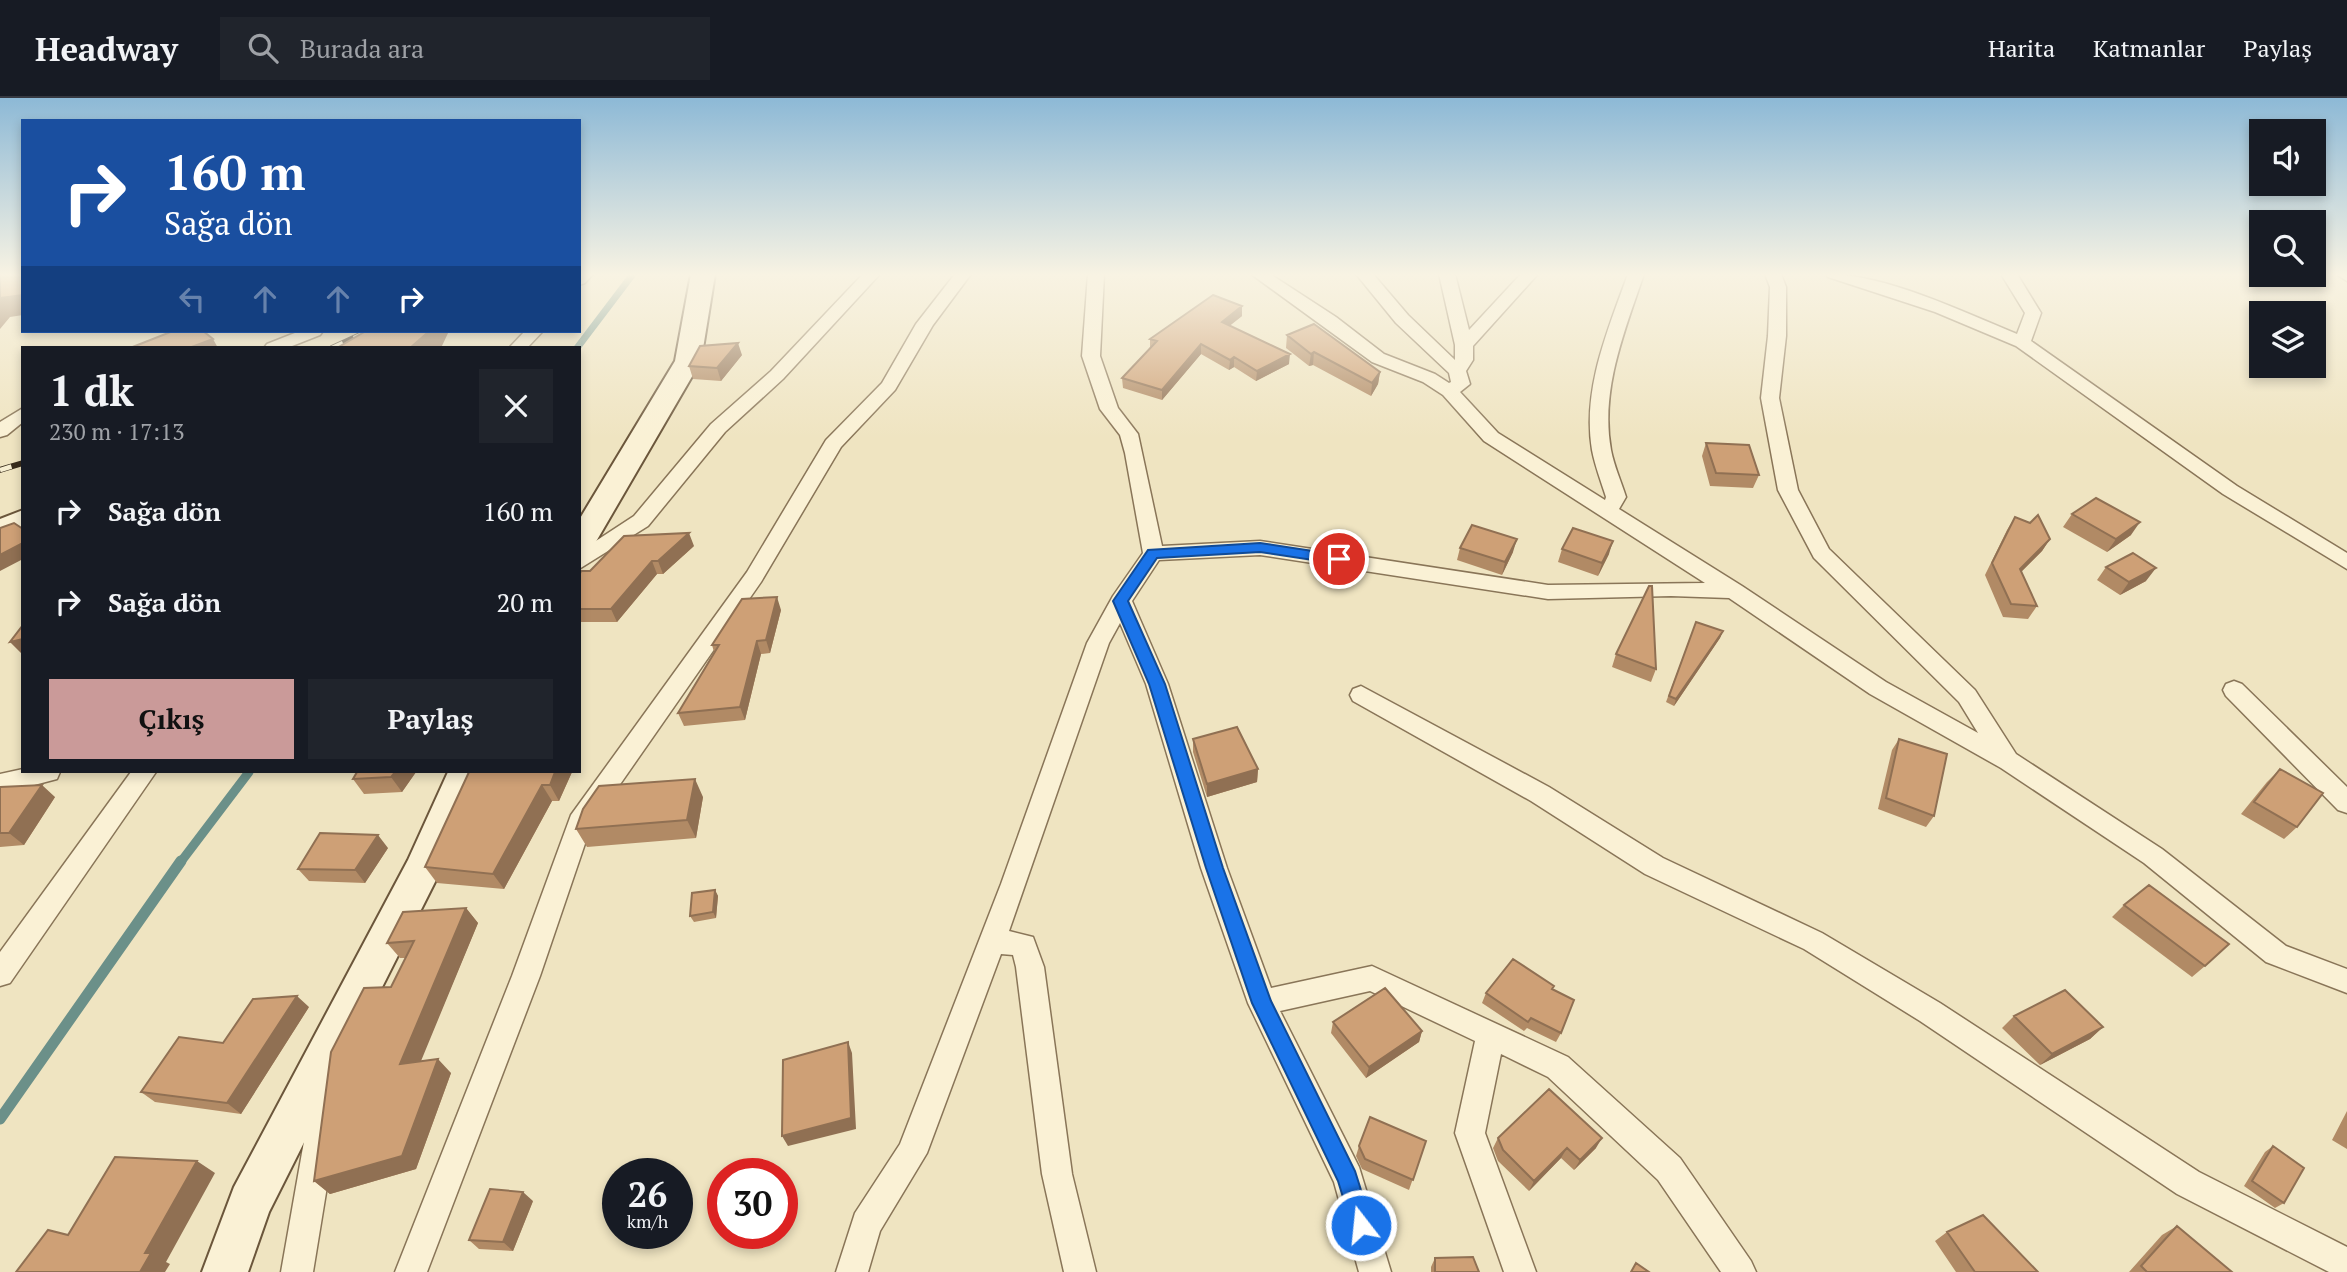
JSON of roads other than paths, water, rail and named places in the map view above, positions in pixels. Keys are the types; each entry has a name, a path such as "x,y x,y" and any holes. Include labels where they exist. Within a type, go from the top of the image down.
{"street":[{"path":"581,542 688,361 693,329"},
{"path":"581,561 641,521 718,428 777,375 820,329"},
{"path":"411,1272 526,976 580,822 754,577 833,444 889,386 922,329"},
{"path":"852,1272 866,1224 912,1153 993,941 1098,643 1121,601 1153,553 1135,453 1129,434 1109,409 1091,356 1093,329"},
{"path":"1340,329 1378,358 1429,378 1453,381"},
{"path":"1410,329 1453,381 1491,437 1734,591 1878,688 2009,761 2153,856 2276,954 2347,981"},
{"path":"1453,381 1464,360 1460,329"},
{"path":"1464,345 1479,329"},
{"path":"1608,512 1616,497 1600,444 1601,392 1618,329"},
{"path":"1777,329 1770,398 1788,490 1821,553 1967,696 2009,761"},
{"path":"1991,329 2022,342 2230,490 2347,562"},
{"path":"2022,342 2027,329"},
{"path":"278,346 309,333"},
{"path":"0,431 21,415"},
{"path":"0,443 21,437"},
{"path":"0,531 21,521"},
{"path":"1153,553 1260,548 1548,592 1671,589 1734,591"},
{"path":"1121,601 1157,684 1214,868 1262,1003 1348,1178 1375,1272"},
{"path":"2234,691 2347,803"},
{"path":"1361,695 1540,794 1654,866 1813,941 1941,1019 2188,1183 2347,1264"},
{"path":"0,785 44,773"},
{"path":"0,974 143,773"},
{"path":"225,1272 250,1203 424,866 466,773"},
{"path":"993,941 1024,945 1030,967 1057,1174 1080,1272"},
{"path":"1262,1003 1372,978 1558,1067 1669,1169 1740,1272"},
{"path":"1490,1036 1471,1133 1520,1272"},
{"path":"297,1272 309,1214 327,1095 330,1047"}],"waterway":[{"path":"579,346 592,329"},
{"path":"180,863 248,773"},
{"path":"0,1119 181,861"}],"railway":[{"path":"336,346 365,333"},
{"path":"0,470 21,464"}]}
